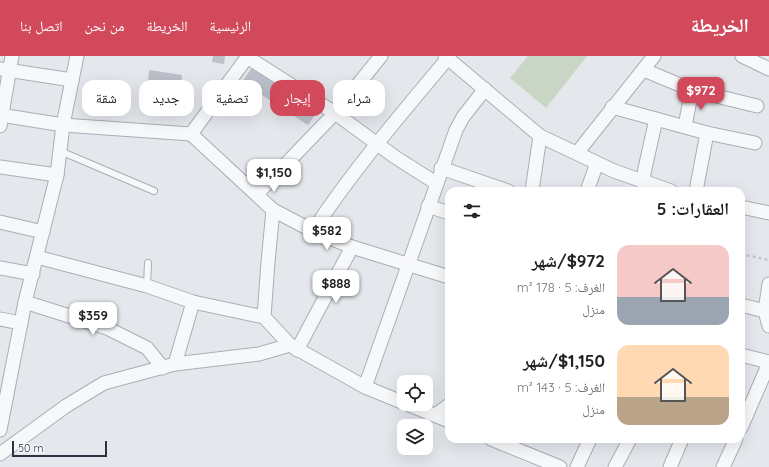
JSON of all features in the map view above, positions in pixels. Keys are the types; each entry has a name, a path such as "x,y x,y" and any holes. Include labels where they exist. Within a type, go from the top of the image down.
{"street":[{"path":"12,56 5,70 1,119 190,134 273,210 313,231 352,247 445,276"},
{"path":"0,430 6,368 21,323 57,175 63,125 77,56"},
{"path":"190,134 248,56 333,112"},
{"path":"362,80 381,56"},
{"path":"576,153 654,56"},
{"path":"742,56 769,69"},
{"path":"313,231 338,193 447,57 540,136 597,163 642,182 658,187"},
{"path":"5,70 72,80"},
{"path":"644,70 692,90 757,106"},
{"path":"364,387 441,168 456,130 463,118 485,89"},
{"path":"685,126 692,90"},
{"path":"612,107 707,133 756,143"},
{"path":"257,194 333,115"},
{"path":"339,116 376,144 436,183"},
{"path":"642,182 656,119"},
{"path":"697,187 707,133"},
{"path":"533,187 540,136"},
{"path":"588,187 597,163"},
{"path":"0,167 57,175"},
{"path":"441,168 496,187"},
{"path":"428,206 445,212"},
{"path":"745,208 769,213"},
{"path":"264,317 273,210"},
{"path":"0,222 43,232"},
{"path":"294,348 352,247"},
{"path":"37,257 147,286 193,302 264,317 294,348 364,387 397,400"},
{"path":"0,268 33,274"},
{"path":"769,284 765,311 769,326"},
{"path":"25,302 107,328 147,348 169,366"},
{"path":"169,366 193,302"},
{"path":"745,306 765,311"},
{"path":"0,319 21,323"},
{"path":"0,454 66,406 104,383 169,366 294,348"},
{"path":"745,355 769,363 745,419"},
{"path":"435,415 445,408"},
{"path":"425,411 445,419"},
{"path":"502,443 560,467"},
{"path":"578,467 588,443"},
{"path":"615,467 628,443"},
{"path":"670,467 680,443"},
{"path":"723,467 734,443"}],"lane":[{"path":"60,151 154,191"},
{"path":"147,286 148,263"}],"path":[{"path":"745,255 769,260"}],"green space":[{"path":"528,56 587,56 546,108 510,78"}],"building":[{"path":"213,56 225,56 224,64 212,62"},
{"path":"253,66 274,80 270,80 270,100 262,95 262,80 243,80"},
{"path":"149,70 182,75 182,80 148,80"},
{"path":"294,116 314,116 308,125"}]}
